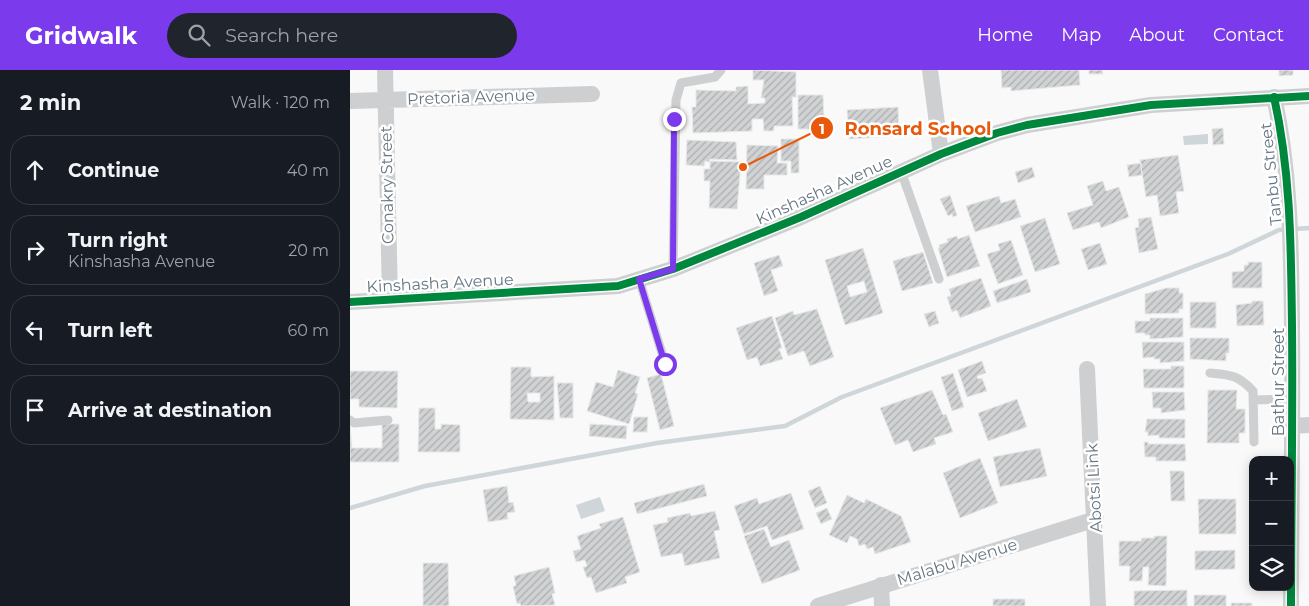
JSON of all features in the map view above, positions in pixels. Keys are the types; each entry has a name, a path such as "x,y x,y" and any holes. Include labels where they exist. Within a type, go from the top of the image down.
{"street":[{"name":"Conakry Street","path":"385,70 390,300"},
{"path":"930,70 941,154"},
{"name":"Pretoria Avenue","path":"350,101 592,94"},
{"name":"Kinshasha Avenue","path":"350,302 618,286 673,269 801,217 941,154 997,133 1060,119 1151,105 1309,96"},
{"name":"Tanbu Street","path":"1274,97 1287,164 1291,248"},
{"name":"Bathur Street","path":"1291,248 1291,606"},
{"name":"Abotsi Link","path":"1088,369 1096,519 1098,606"},
{"path":"1292,426 1309,425"},
{"name":"Malabu Avenue","path":"818,606 1096,519"},
{"path":"881,585 882,606"}],"lane":[{"path":"673,269 676,100 681,83 701,75 715,77 720,70"},
{"path":"902,171 939,279"},
{"path":"639,279 665,364"},
{"path":"1210,373 1232,375 1242,379 1253,391 1254,442"},
{"path":"1254,400 1292,399"},
{"path":"350,420 354,423 388,420"}],"shaded area":[{"path":"1208,134 1208,144 1184,145 1183,136"},
{"path":"600,497 605,511 581,519 576,505"}],"building":[{"path":"753,70 796,72 796,97 792,97 793,126 774,126 774,131 764,131 763,119 752,119 752,131 693,133 692,107 696,107 696,90 736,91 736,87 748,86 748,104 765,103 765,98 761,98 764,80 753,80"},
{"path":"1001,70 1079,70 1080,85 1011,91 1011,87 1002,88"},
{"path":"1089,70 1102,70 1103,74 1089,74"},
{"path":"1279,70 1293,70 1293,75 1279,76"},
{"path":"798,95 823,95 824,120 812,121 812,129 798,129"},
{"path":"898,107 899,136 849,139 847,110"},
{"path":"1223,128 1224,144 1213,145 1212,129"},
{"path":"781,139 799,139 799,173 791,173 791,161 781,161"},
{"path":"687,140 736,142 737,160 710,159 709,162 705,161 704,166 686,165"},
{"path":"747,145 778,146 777,163 787,163 787,175 764,175 764,189 746,189"},
{"path":"1178,155 1184,191 1176,192 1179,213 1160,216 1157,195 1146,197 1140,160"},
{"path":"710,161 741,162 737,209 709,208 710,181 704,181 704,169 710,169"},
{"path":"1141,163 1142,175 1129,177 1127,165"},
{"path":"1032,167 1035,177 1018,183 1015,172"},
{"path":"1103,181 1106,191 1119,187 1129,217 1101,228 1099,222 1073,230 1067,213 1093,205 1087,186"},
{"path":"950,195 957,215 953,217 952,214 948,216 940,199"},
{"path":"999,196 1001,203 1015,199 1021,217 975,232 966,206"},
{"path":"1151,217 1158,249 1139,253 1135,228 1139,227 1138,219"},
{"path":"1045,218 1060,264 1035,272 1020,226"},
{"path":"969,235 980,266 947,277 938,248 940,248 939,245 948,242 947,239 957,236 958,239"},
{"path":"1011,240 1023,275 998,284 987,254 1000,250 998,244"},
{"path":"1100,243 1107,264 1088,270 1081,249"},
{"path":"863,248 883,313 845,325 825,260","holes":["864,281 867,292 850,297 847,286"]},
{"path":"923,252 933,283 902,291 893,261"},
{"path":"779,255 783,266 771,270 778,291 764,296 754,263"},
{"path":"1248,262 1262,262 1262,288 1232,288 1232,272 1244,271 1244,265 1248,265"},
{"path":"981,278 991,306 960,318 957,310 952,312 947,297 951,296 949,289"},
{"path":"1027,279 1031,292 997,303 993,291"},
{"path":"1166,288 1179,288 1179,293 1183,293 1183,309 1179,309 1179,313 1145,314 1145,294"},
{"path":"1252,301 1263,301 1264,325 1237,326 1236,305 1252,303"},
{"path":"1190,302 1216,302 1216,328 1190,328"},
{"path":"817,309 834,357 810,366 804,351 788,356 775,318 793,311 794,315"},
{"path":"935,311 939,323 929,327 924,314"},
{"path":"772,316 782,348 779,349 783,359 760,366 757,357 747,360 736,328"},
{"path":"1150,318 1183,318 1183,337 1150,339 1150,335 1145,335 1145,333 1135,333 1135,321 1150,321"},
{"path":"1190,338 1229,338 1229,353 1226,353 1226,361 1190,359"},
{"path":"1142,342 1184,342 1184,361 1160,363 1160,359 1154,359 1154,357 1143,358"},
{"path":"982,361 986,373 977,376 978,379 982,378 987,391 967,397 958,370"},
{"path":"1171,366 1184,366 1184,388 1144,388 1143,369 1171,369"},
{"path":"511,367 531,367 531,377 554,376 554,420 510,419","holes":["527,393 540,393 540,402 528,402"]},
{"path":"618,370 640,377 635,393 638,394 629,424 587,411 596,382 613,387"},
{"path":"350,371 398,371 397,408 359,407 359,399 350,399"},
{"path":"953,373 964,407 952,411 941,377"},
{"path":"661,374 674,426 660,430 647,378"},
{"path":"557,383 573,383 573,418 560,418"},
{"path":"932,390 943,415 946,414 953,432 934,438 936,444 913,452 908,440 895,445 880,408"},
{"path":"1208,390 1237,390 1236,409 1245,409 1245,433 1239,433 1239,443 1207,443"},
{"path":"1152,392 1184,392 1185,410 1161,413 1161,408 1153,408"},
{"path":"1017,399 1027,427 988,441 978,413"},
{"path":"419,408 435,408 435,429 441,429 441,424 460,425 460,452 418,452"},
{"path":"634,417 648,417 647,432 633,432"},
{"path":"1147,419 1185,419 1185,438 1159,438 1159,435 1148,436 1148,432 1145,432"},
{"path":"382,424 399,424 399,462 350,462 350,426 352,448 382,448"},
{"path":"590,424 627,426 626,439 589,436"},
{"path":"1144,442 1148,442 1148,444 1185,444 1186,461 1156,461 1156,457 1145,457"},
{"path":"1040,448 1047,476 1000,487 993,457"},
{"path":"980,458 998,503 960,518 943,473"},
{"path":"1170,471 1184,471 1185,501 1171,501"},
{"path":"704,484 707,496 637,514 634,503"},
{"path":"507,486 509,503 513,502 515,512 507,513 508,519 488,522 483,490"},
{"path":"820,486 827,503 815,508 808,491"},
{"path":"791,493 804,529 772,540 767,526 744,534 734,506 757,498 759,504"},
{"path":"847,495 864,503 866,499 901,516 911,542 875,554 873,547 867,549 865,544 859,546 857,539 850,536 847,543 829,535"},
{"path":"1198,499 1236,499 1236,534 1199,534"},
{"path":"827,508 832,519 821,524 816,513"},
{"path":"715,511 720,530 714,531 720,558 685,566 682,553 661,557 653,525 668,522 667,518 690,513 691,516"},
{"path":"623,517 640,572 625,577 627,583 596,593 591,577 587,578 583,567 587,566 585,560 576,562 573,551 581,549 577,536 601,528 599,524"},
{"path":"764,529 771,547 789,540 800,570 762,584 744,536"},
{"path":"1154,536 1167,536 1166,586 1148,585 1149,567 1143,567 1142,581 1129,581 1130,566 1119,566 1119,541 1141,541 1142,538 1154,538"},
{"path":"1235,550 1235,569 1195,570 1195,551"},
{"path":"423,563 448,563 449,606 423,606"},
{"path":"549,567 555,593 552,594 555,605 521,606 520,603 517,604 513,586 516,586 514,576"},
{"path":"1187,590 1187,606 1134,606 1134,591"},
{"path":"1194,595 1226,595 1226,606 1194,606"},
{"path":"993,599 1025,599 1025,606 993,606"},
{"path":"1231,603 1252,603 1252,606 1231,606"}],"waterway":[{"path":"350,508 425,486 657,443 785,426 842,397 1228,254 1279,230 1309,228"}],"cycle path":[{"path":"350,302 618,286 673,269 801,217 941,154 997,133 1027,125 1151,105 1309,96"},
{"path":"1274,97 1280,126 1287,183 1292,297 1291,606"}],"place":[{"name":"Ronsard School","path":"743,167"}],"route":[{"path":"665,364 639,279 673,269 674,119"}]}
